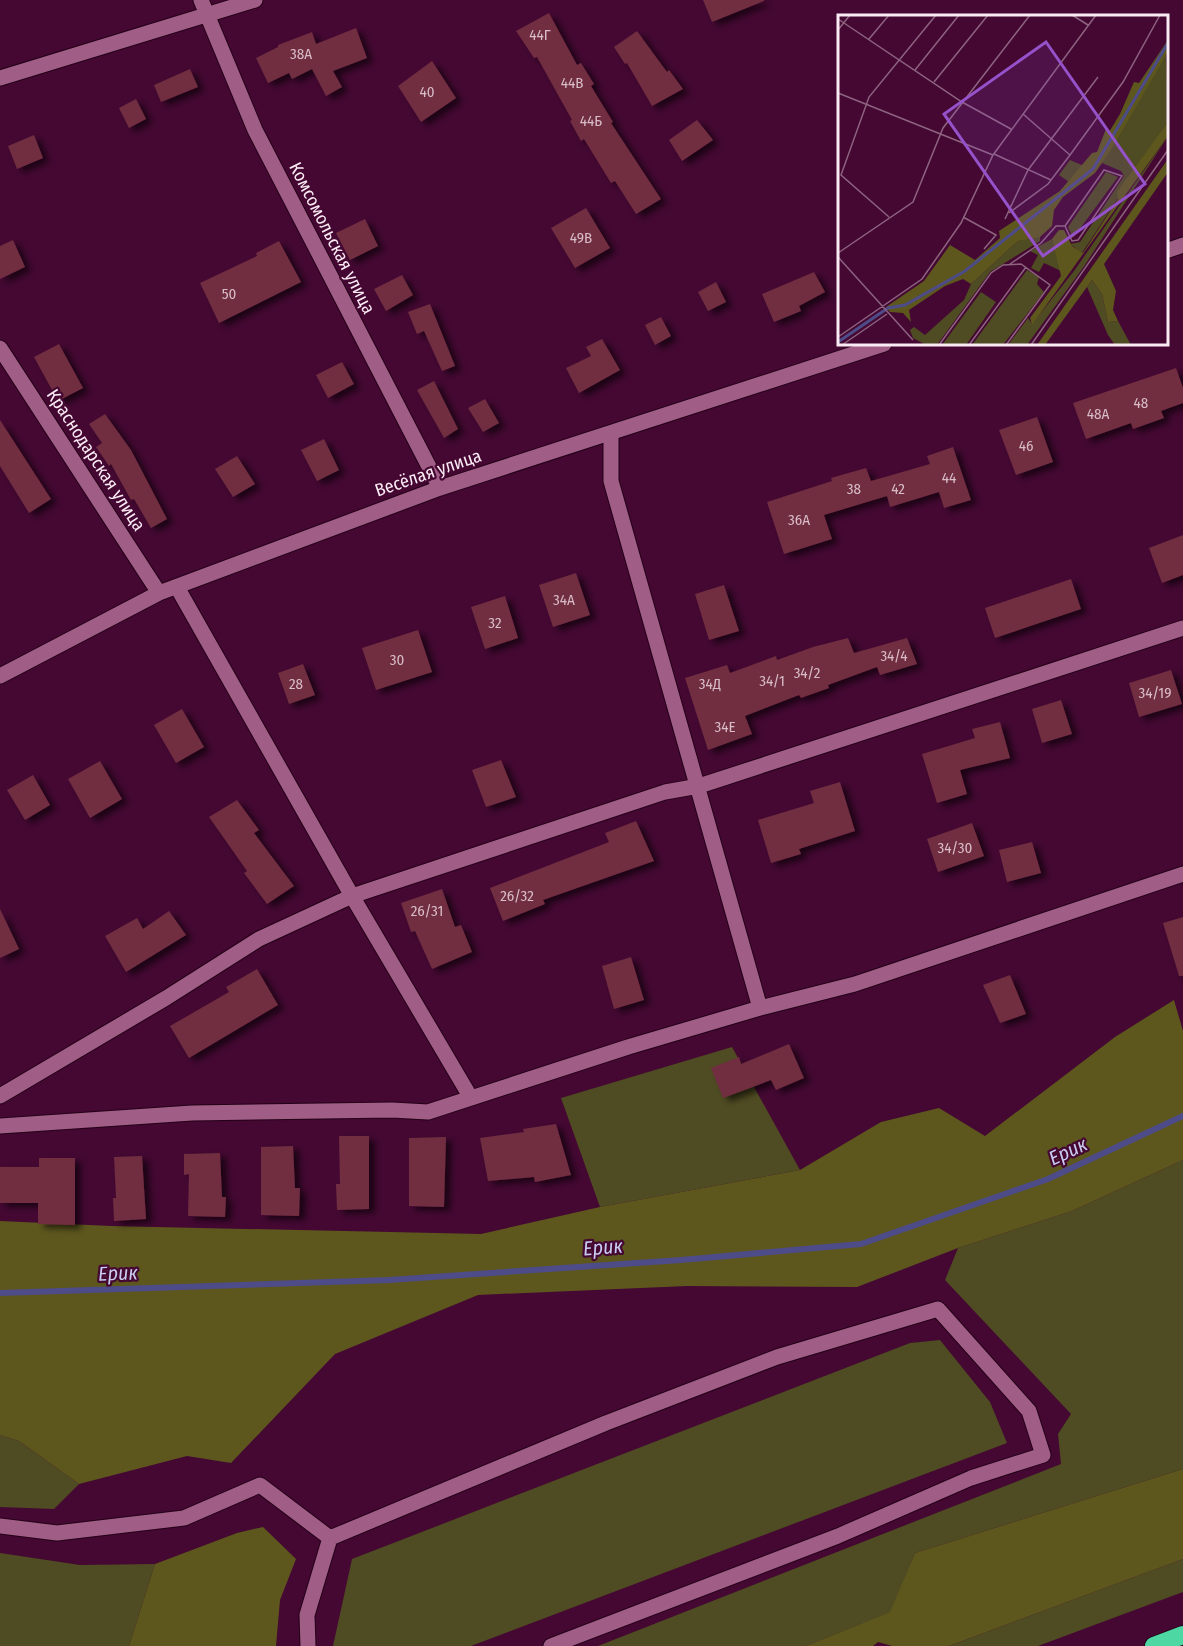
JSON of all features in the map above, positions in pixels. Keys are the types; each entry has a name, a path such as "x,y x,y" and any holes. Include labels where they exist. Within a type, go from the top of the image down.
{"highway":[{"path":"1154,1646 1183,1635"}],"street":[{"name":"Комсомольская улица","path":"201,0 255,130 440,489"},
{"path":"0,78 255,0"},
{"path":"1168,251 1183,246"},
{"name":"Весёлая улица","path":"0,676 159,593 440,489 881,345"},
{"name":"Краснодарская улица","path":"0,348 159,593"},
{"path":"611,433 611,481 760,1008"},
{"path":"177,587 352,896 471,1098"},
{"path":"0,1096 166,998 259,939 352,896 665,792 699,786 1183,628"},
{"path":"0,1126 192,1113 392,1110 428,1112 628,1047 760,1008 855,984 1183,873"},
{"path":"330,1538 606,1423 766,1361 938,1309 1029,1411 1043,1455 971,1478 837,1536 550,1646"},
{"path":"0,1526 57,1533 184,1518 260,1485 330,1538"},
{"path":"308,1646 307,1615 330,1538"}],"shaded area":[{"path":"1174,1000 1183,1031 1183,1160 1072,1211 958,1248 857,1287 687,1286 478,1295 335,1354 231,1463 187,1456 79,1484 19,1441 0,1435 0,1221 111,1226 481,1234 600,1207 800,1170 881,1122 939,1108 985,1136 1115,1037"},
{"path":"732,1047 800,1170 600,1207 561,1098"},
{"path":"1183,1160 1183,1469 915,1553 891,1612 806,1646 598,1646 1061,1464 1058,1434 1071,1414 945,1280 958,1248 1072,1211"},
{"path":"940,1340 990,1402 1007,1443 471,1646 333,1646 352,1559 910,1343"},
{"path":"0,1435 19,1441 79,1484 54,1509 0,1507"},
{"path":"1183,1469 1183,1559 949,1646 892,1646 878,1642 873,1646 806,1646 890,1612 915,1553"},
{"path":"263,1527 296,1559 280,1600 276,1646 129,1646 155,1564 237,1533"},
{"path":"0,1553 80,1565 155,1564 129,1646 0,1646"},
{"path":"1183,1559 1183,1592 1038,1646 949,1646"}],"building":[{"path":"703,0 764,0 764,1 712,22"},
{"path":"549,13 577,65 581,63 594,84 591,86 613,122 611,123 661,199 636,214 615,181 611,183 584,139 581,141 537,57 534,58 516,31"},
{"path":"356,28 367,58 333,71 342,87 326,96 312,69 292,79 289,73 268,83 256,58 278,45 312,32 316,44"},
{"path":"637,31 667,72 669,70 683,89 652,106 627,63 625,64 614,47"},
{"path":"432,61 456,98 421,122 398,86"},
{"path":"190,69 198,87 161,102 154,85"},
{"path":"136,99 146,119 129,128 119,108"},
{"path":"697,120 713,140 682,161 669,140"},
{"path":"34,135 43,158 17,169 8,146"},
{"path":"586,208 610,248 575,268 551,228"},
{"path":"365,219 378,246 350,260 336,233"},
{"path":"13,240 25,267 0,279 0,246"},
{"path":"279,241 301,282 219,323 200,283 257,256 256,253"},
{"path":"814,272 825,292 799,306 801,311 774,322 762,294"},
{"path":"402,275 413,295 386,311 374,289"},
{"path":"716,282 726,302 708,311 698,292"},
{"path":"430,304 455,366 442,371 424,331 417,334 408,312"},
{"path":"661,317 671,336 655,345 645,325"},
{"path":"602,339 620,370 579,393 566,368 591,356 586,347"},
{"path":"59,344 83,388 58,401 34,357"},
{"path":"342,362 354,384 328,398 316,375"},
{"path":"1176,368 1183,388 1183,403 1161,411 1164,418 1133,429 1131,423 1086,439 1073,403"},
{"path":"434,381 458,429 444,438 417,390"},
{"path":"485,399 499,423 483,432 468,408"},
{"path":"105,414 131,450 167,519 151,528 134,499 131,500 111,464 109,466 96,447 102,443 89,424"},
{"path":"1037,417 1053,462 1016,475 999,430"},
{"path":"0,420 51,499 29,513 0,466"},
{"path":"324,439 339,470 317,481 301,450"},
{"path":"953,447 971,500 944,508 939,492 890,507 887,496 824,515 832,539 784,554 767,502 832,481 831,478 866,468 871,481 930,464 927,456"},
{"path":"237,456 255,484 233,497 215,469"},
{"path":"1183,535 1183,575 1162,583 1149,548"},
{"path":"576,573 590,615 553,627 539,585"},
{"path":"1071,579 1081,609 995,638 985,608"},
{"path":"724,585 739,631 709,640 695,594"},
{"path":"505,596 518,638 485,649 471,607"},
{"path":"418,630 432,672 376,690 362,648"},
{"path":"848,638 854,653 907,638 917,664 880,675 877,667 828,685 829,688 801,698 799,695 745,716 752,734 708,750 685,678 727,665 730,673 776,656 777,660"},
{"path":"303,664 315,695 289,704 278,673"},
{"path":"1171,670 1182,704 1139,717 1129,683"},
{"path":"1061,700 1072,734 1042,743 1032,709"},
{"path":"182,709 204,747 176,763 154,725"},
{"path":"1000,722 1010,758 960,770 967,794 937,803 922,754 975,738 972,729"},
{"path":"501,760 516,797 486,807 472,770"},
{"path":"100,761 122,799 90,818 68,779"},
{"path":"33,775 50,805 25,820 7,790"},
{"path":"840,782 855,831 799,849 801,854 771,863 758,820 814,803 810,791"},
{"path":"237,800 259,830 254,833 294,886 267,904 244,873 247,871 209,817"},
{"path":"636,821 654,861 543,900 545,904 503,921 490,888 609,842 605,833"},
{"path":"972,823 984,856 938,872 927,839"},
{"path":"1032,842 1041,873 1007,882 999,850"},
{"path":"442,889 455,927 461,925 472,952 432,969 415,931 411,932 401,903"},
{"path":"0,909 19,949 0,958"},
{"path":"169,911 186,935 126,972 105,936 137,918 143,929"},
{"path":"1183,917 1183,976 1179,976 1163,923"},
{"path":"631,957 644,1000 614,1009 602,966"},
{"path":"257,969 278,1005 189,1058 170,1026 229,992 226,987"},
{"path":"1010,975 1026,1014 1000,1023 983,985"},
{"path":"789,1044 804,1078 776,1090 771,1080 723,1098 711,1068 739,1057 741,1064"},
{"path":"556,1124 571,1175 535,1182 534,1177 488,1181 480,1138 524,1132 523,1129"},
{"path":"339,1136 369,1136 369,1209 337,1210 336,1184 340,1184"},
{"path":"446,1137 444,1207 409,1206 409,1138"},
{"path":"293,1146 295,1188 300,1188 299,1216 261,1215 261,1147"},
{"path":"220,1153 222,1197 226,1197 225,1217 188,1216 189,1174 184,1175 184,1154"},
{"path":"142,1156 146,1219 114,1221 113,1198 116,1198 114,1157"},
{"path":"39,1158 75,1158 75,1225 38,1224 38,1203 0,1203 0,1167 39,1167"}],"waterway":[{"name":"Ерик","path":"0,1293 389,1280 681,1260 861,1244 1048,1179 1183,1116"}]}
